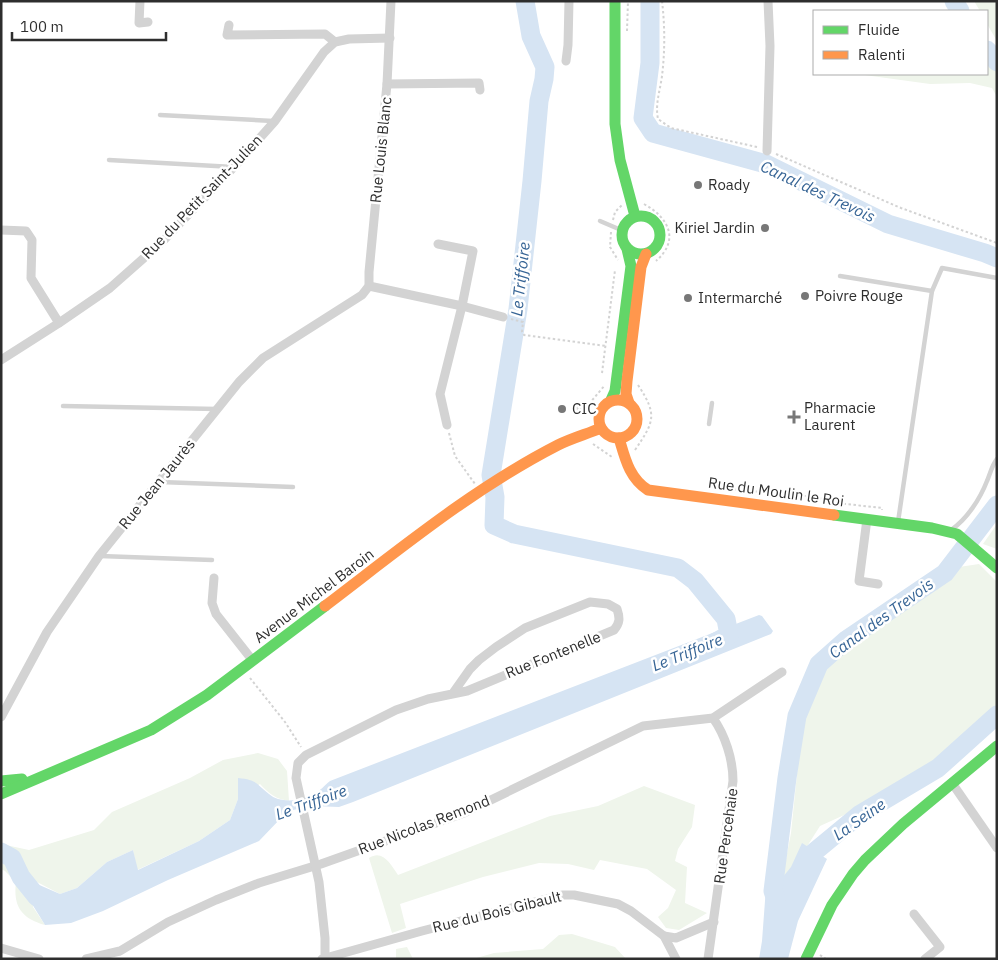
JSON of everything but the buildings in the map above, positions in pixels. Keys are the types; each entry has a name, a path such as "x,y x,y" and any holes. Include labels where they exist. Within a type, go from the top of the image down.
{"street":[{"path":"140,1 139,23 148,22"},
{"name":"Rue Louis Blanc","path":"369,286 387,84 391,1"},
{"path":"566,61 569,1"},
{"path":"615,1 615,124 620,160 635,216"},
{"path":"767,151 770,46 768,1"},
{"path":"230,25 228,35 325,34 335,42 349,38 390,38"},
{"name":"Rue du Petit Saint-Julien","path":"1,360 60,323 110,288 156,248 234,167 275,121 324,52 335,42"},
{"path":"387,84 480,83 480,90"},
{"path":"611,400 623,400 629,403 636,411 636,426 632,432 620,438 606,434 600,428 598,421 599,413 604,405 611,400 615,391 631,266 627,249 621,238 622,230 624,224 635,216 646,216 652,219 660,230 660,236 657,246 646,254 641,267 627,381 626,394 629,403"},
{"path":"1,230 26,231 32,240 31,278 60,323"},
{"path":"438,244 473,251 462,306 440,394 447,425"},
{"path":"627,249 633,253 646,254"},
{"path":"369,286 462,306 507,318"},
{"name":"Rue Jean Jaurès","path":"1,717 47,632 99,556 218,409 263,358 362,295 369,286"},
{"name":"Avenue Michel Baroin","path":"1,794 151,730 207,695 431,525 497,481 559,445 600,428"},
{"name":"Rue du Moulin le Roi","path":"620,438 632,475 648,490 949,531 960,537 997,568"},
{"path":"867,519 858,581 878,584"},
{"path":"214,578 212,603 216,614 253,661"},
{"name":"Rue Fontenelle","path":"306,755 396,710 453,694 467,690 614,630 620,618 617,609 608,604 590,602 525,628 503,641 479,660 470,669 453,694"},
{"name":"Rue Nicolas Remond","path":"86,959 120,951 168,922 259,883 316,866 464,813 643,726 712,718 782,672"},
{"name":"Rue Percehaie","path":"708,959 733,781 733,768 721,729 712,718"},
{"path":"806,959 830,909 860,867 882,844 997,746"},
{"path":"306,755 301,759 297,768 296,778 316,866 324,919 324,958"},
{"name":"Avenue Michel Baroin","path":"1,781 40,777"},
{"path":"952,783 997,848"},
{"name":"Rue du Bois Gibault","path":"324,958 562,895 574,895 618,904 631,911 664,936 676,959"},
{"path":"914,914 940,947 925,959"},
{"path":"664,936 676,938 714,922"},
{"path":"1,948 39,959"}],"lane":[{"path":"160,115 275,121"},
{"path":"109,160 234,167"},
{"path":"600,221 622,230"},
{"path":"898,523 932,291 942,268 997,278"},
{"path":"840,276 932,291"},
{"path":"709,424 712,403"},
{"path":"63,406 218,409"},
{"path":"575,408 584,412 599,413"},
{"path":"949,531 959,524 973,506 997,459"},
{"path":"159,482 293,486"},
{"path":"99,556 212,560"}],"path":[{"path":"662,1 664,41 662,77 657,104 658,119 671,128 767,151 901,208 997,243"},
{"path":"602,373 615,270"},
{"path":"507,318 523,322 522,332 524,335 606,346"},
{"path":"447,425 455,456 482,491"},
{"path":"730,488 812,496 837,503 882,508"},
{"path":"243,668 285,722 306,755"}],"shaded area":[{"path":"974,1 997,1 997,41 988,26 988,10 979,10"},
{"path":"988,58 997,69 997,97 992,88 970,83 930,84 864,75 988,75"},
{"path":"997,524 997,549 983,544"},
{"path":"979,564 997,582 997,710 986,716 929,767 853,811 820,826 797,862 782,879 791,833 802,725 822,673 849,648 921,598 959,567"},
{"path":"258,753 278,759 287,771 289,801 273,796 260,784 238,799 230,820 199,841 137,870 133,850 107,862 77,888 60,894 37,882 33,907 45,925 30,919 20,910 16,898 16,882 1,869 1,844 29,850 94,830 112,812 190,778 223,760"},
{"path":"644,786 695,805 692,827 678,849 675,861 687,867 685,903 707,913 679,930 666,928 658,917 668,908 676,890 647,869 600,860 594,870 568,864 539,863 483,877 400,904 406,928 392,933 369,858 378,855 386,859 398,875 550,816 598,806"},
{"path":"572,934 615,947 626,959 473,959 494,953 543,949 559,935"},
{"path":"407,947 413,959 396,959 396,949"}],"water":[{"path":"759,615 762,616 773,631 771,634 353,802 339,807 312,806 293,810 282,817 259,841 168,880 103,911 71,923 45,925 24,891 21,877 60,894 77,888 107,862 133,850 138,870 199,841 230,820 238,799 238,778 252,781 279,799 303,798 316,793 330,781"},
{"path":"802,843 827,859 798,921 788,959 759,959 767,874 781,875 782,878 791,867"}],"waterway":[{"name":"Le Triffoire","path":"525,1 531,36 545,67 539,101 518,309 491,475 495,497 494,525 514,534 678,568 695,581 726,619 729,635 714,643"},
{"name":"Canal des Trevois","path":"650,1 650,63 643,118 653,133 766,164 888,224 997,258"},
{"path":"954,1 959,10"},
{"path":"988,51 997,62"},
{"name":"Canal des Trevois","path":"776,900 773,891 797,716 819,664 846,640 945,573 997,505"},
{"name":"La Seine","path":"804,874 813,853 859,815 938,768 997,715"},
{"name":"Le Triffoire","path":"1,852 12,858 21,877 37,897"}],"traffic: fast":[{"path":"615,1 615,124 620,160 635,216"},
{"path":"641,216 655,221 660,235 655,249 641,254 627,249 622,235 627,221 641,216"},
{"path":"611,400 615,391 631,266 627,249"},
{"path":"834,515 932,528 957,534 997,568"},
{"path":"1,794 151,730 207,695 325,606"},
{"path":"806,959 832,905 865,860 903,824 997,746"},
{"path":"1,781 22,779"}],"traffic: slow":[{"path":"629,403 626,394 627,381 641,267 646,254"},
{"path":"618,400 632,405 637,419 632,433 618,438 604,433 599,419 604,405 618,400"},
{"path":"325,606 438,520 497,480 558,445 601,428"},
{"path":"619,438 632,474 648,490 834,515"}],"place":[{"name":"Roady","path":"698,185"},
{"name":"Kiriel Jardin","path":"765,228"},
{"name":"Poivre Rouge","path":"805,296"},
{"name":"Intermarché","path":"688,298"},
{"name":"CIC","path":"562,409"},
{"name":"Pharmacie Laurent","path":"794,417"}]}
